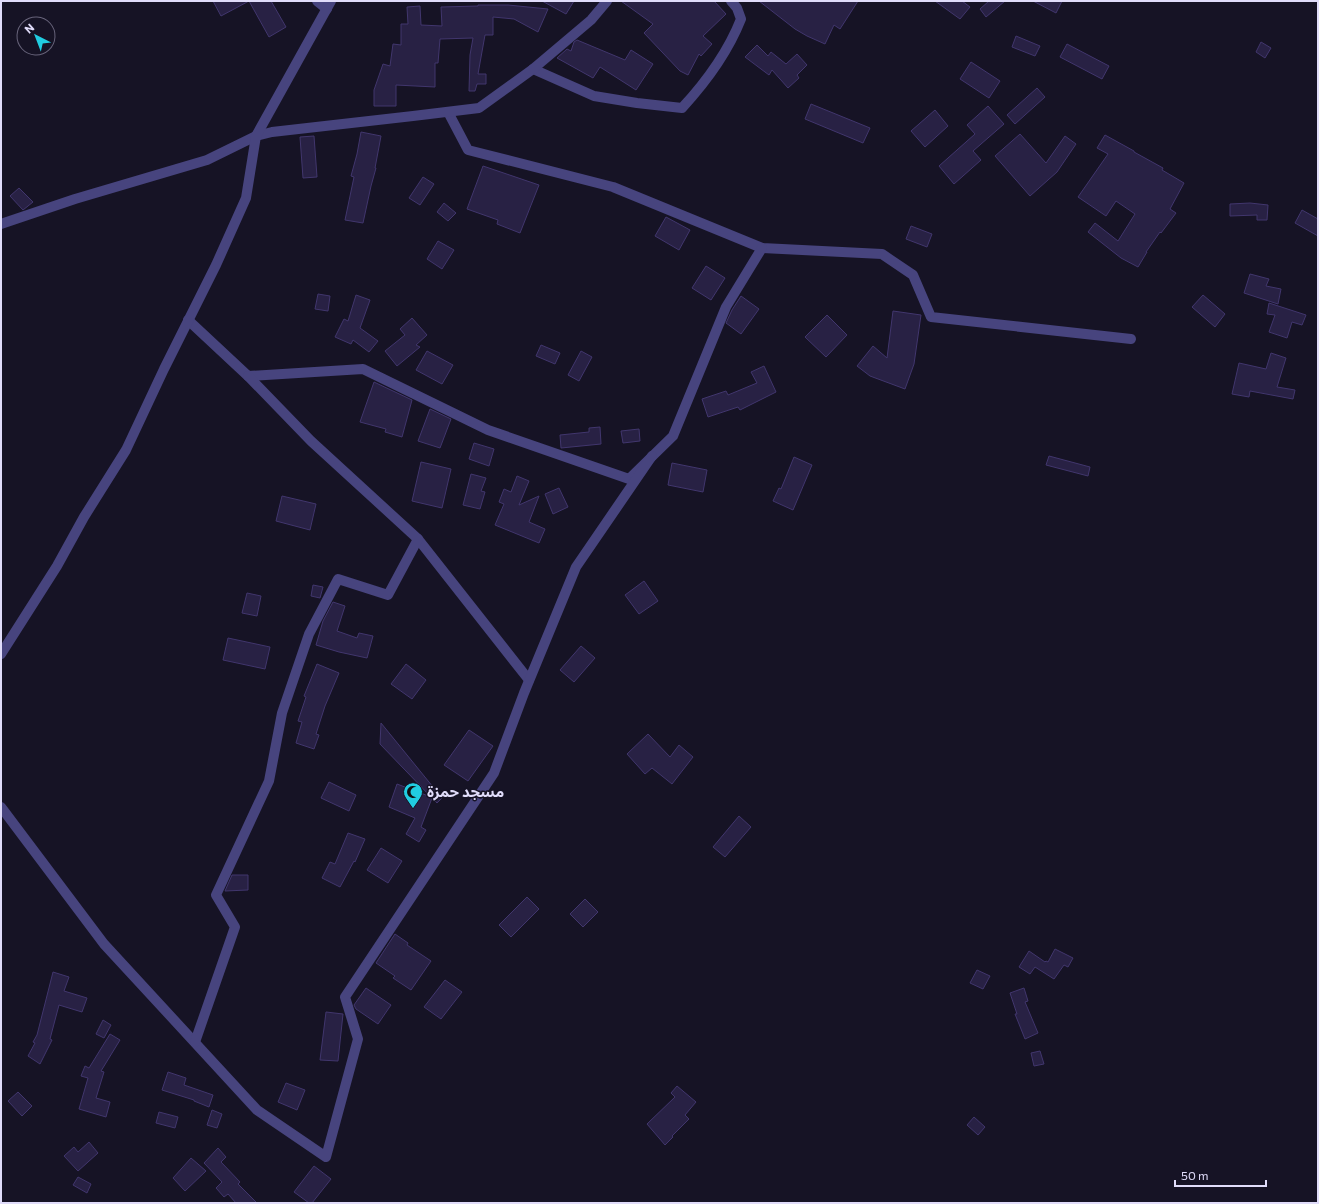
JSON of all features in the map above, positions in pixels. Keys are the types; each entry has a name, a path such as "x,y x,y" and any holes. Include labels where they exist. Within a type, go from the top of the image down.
{"street":[{"path":"1,654 57,566 84,517 126,450 216,265 246,198 256,136 329,5 317,1"},
{"path":"1,224 75,199 208,160 256,136 272,132 479,108 533,69 591,20 607,1"},
{"path":"533,69 594,96 682,108 701,88 734,34 740,19 737,8 731,1"},
{"path":"448,112 468,150 613,188 762,248 882,254 913,274 931,317 1131,340"},
{"path":"248,376 362,369 488,430 628,479 673,436 726,307 762,248"},
{"path":"188,320 248,376 312,441 418,538 529,680"},
{"path":"1,807 104,944 256,1110 326,1157 358,1039 345,997 494,773 529,680 576,567 652,456"},
{"path":"195,1042 235,928 216,895 269,781 282,713 309,634 338,579 388,595 418,538"}],"building":[{"path":"213,1 249,1 221,16"},
{"path":"249,1 271,1 286,27 269,37"},
{"path":"542,1 574,1 566,14"},
{"path":"621,1 714,1 726,14 703,36 712,44 701,56 699,54 688,75 680,71 644,33 653,24"},
{"path":"759,1 858,1 840,29 834,25 825,44 795,29"},
{"path":"935,1 962,1 970,7 960,19"},
{"path":"989,1 1005,1 986,17 980,9"},
{"path":"1033,1 1062,1 1056,13"},
{"path":"508,5 548,9 538,32 514,19 493,17 493,35 485,35 478,74 486,74 486,84 477,84 475,91 469,91 470,55 473,38 440,39 438,63 435,63 435,87 396,85 396,106 374,106 374,90 383,64 390,66 393,44 401,45 401,24 408,24 407,7 420,6 421,25 442,26 441,7"},
{"path":"1016,36 1040,46 1035,56 1012,47"},
{"path":"577,40 625,60 631,50 653,64 636,90 600,67 593,78 557,58 567,49 571,51 574,42"},
{"path":"1261,42 1271,48 1265,58 1256,52"},
{"path":"1067,44 1109,66 1102,79 1060,57"},
{"path":"757,45 768,56 771,52 786,64 797,54 807,65 797,75 799,78 788,88 772,70 769,75 745,57"},
{"path":"971,62 1000,81 989,98 960,79"},
{"path":"1037,88 1045,97 1015,124 1007,115"},
{"path":"811,104 870,128 863,143 805,119"},
{"path":"988,106 1004,124 973,151 981,160 954,184 939,166 975,134 967,125"},
{"path":"935,110 948,126 925,147 911,131"},
{"path":"361,132 381,136 376,168 363,223 345,220 354,177 351,176"},
{"path":"1020,134 1046,163 1065,136 1076,144 1057,172 1030,196 995,156"},
{"path":"1105,135 1163,168 1162,170 1184,183 1170,209 1176,213 1161,233 1160,232 1146,252 1138,267 1121,258 1088,232 1095,223 1118,241 1135,214 1116,201 1106,216 1078,197 1108,154 1097,148"},
{"path":"314,136 317,177 303,178 300,137"},
{"path":"483,166 539,185 520,233 497,224 498,220 467,209"},
{"path":"423,177 434,184 420,205 409,198"},
{"path":"19,188 33,202 23,210 10,196"},
{"path":"444,203 456,213 448,221 437,212"},
{"path":"1250,203 1268,205 1267,220 1257,220 1257,215 1230,216 1230,204"},
{"path":"1302,210 1318,219 1318,236 1295,223"},
{"path":"666,217 690,230 679,250 655,236"},
{"path":"911,226 932,234 927,247 906,239"},
{"path":"438,241 454,250 442,269 427,259"},
{"path":"706,266 725,278 711,300 692,288"},
{"path":"1250,274 1269,279 1266,286 1281,289 1278,304 1244,293"},
{"path":"318,294 330,296 328,311 315,309"},
{"path":"356,295 370,300 360,328 378,341 369,352 353,340 351,344 335,337 344,319 348,321"},
{"path":"1203,295 1225,314 1215,327 1192,307"},
{"path":"741,296 759,309 741,334 726,323"},
{"path":"1269,303 1306,315 1302,325 1292,322 1287,338 1269,332 1275,315 1267,314"},
{"path":"893,311 921,315 914,364 905,389 870,376 857,366 873,346 887,358"},
{"path":"827,315 847,335 826,357 805,337"},
{"path":"412,318 427,335 416,345 420,347 397,366 385,351 405,335 400,329"},
{"path":"541,345 560,353 555,364 536,356"},
{"path":"427,351 453,365 442,384 416,370"},
{"path":"581,351 592,357 579,381 568,375"},
{"path":"1271,353 1286,358 1277,387 1295,390 1293,399 1250,391 1249,397 1232,394 1239,363 1266,369"},
{"path":"764,366 776,392 740,410 738,407 708,417 702,399 726,391 728,395 757,383 751,372"},
{"path":"374,382 412,400 402,437 385,432 386,429 360,422"},
{"path":"430,409 451,419 440,448 418,441"},
{"path":"600,427 601,444 561,448 560,435 589,432 589,428"},
{"path":"639,429 640,441 623,443 621,431"},
{"path":"474,443 494,449 489,466 469,459"},
{"path":"1049,456 1090,467 1088,476 1046,465"},
{"path":"794,457 812,465 793,510 773,501 779,488 781,489"},
{"path":"421,462 451,469 442,508 412,501"},
{"path":"672,463 707,470 703,492 668,485"},
{"path":"471,474 486,478 481,491 485,492 480,509 463,505"},
{"path":"517,476 529,481 519,505 539,496 529,522 545,529 539,543 495,525 504,504 499,502 504,489 511,492"},
{"path":"559,488 568,507 553,514 545,494"},
{"path":"282,496 316,504 310,530 276,521"},
{"path":"644,581 658,601 639,614 625,595"},
{"path":"313,585 323,587 320,598 311,596"},
{"path":"247,593 261,596 257,616 242,613"},
{"path":"333,602 345,606 337,631 357,638 359,633 373,636 367,658 316,645 323,621"},
{"path":"228,638 270,647 265,669 223,660"},
{"path":"581,646 595,658 574,682 560,670"},
{"path":"317,664 339,673 325,706 316,734 319,735 314,749 296,743 302,722 298,721 306,697 304,696"},
{"path":"406,664 426,680 412,699 391,684"},
{"path":"381,723 442,798 437,803 432,798 421,827 426,830 419,842 406,834 415,818 389,807 397,784 431,797 380,744"},
{"path":"469,730 493,746 468,781 444,765"},
{"path":"648,734 670,757 679,745 693,757 672,784 652,768 645,774 627,754"},
{"path":"329,782 356,795 349,811 321,798"},
{"path":"739,816 751,827 725,857 713,847"},
{"path":"348,833 365,839 355,862 354,861 340,887 322,878 330,862 335,864"},
{"path":"381,848 402,861 388,883 367,870"},
{"path":"232,875 248,875 248,890 225,891"},
{"path":"527,897 539,909 511,937 499,925"},
{"path":"585,899 598,912 583,927 570,914"},
{"path":"395,934 408,943 407,945 431,961 411,990 393,978 395,976 376,963"},
{"path":"1055,949 1073,958 1068,967 1064,965 1054,979 1035,967 1030,974 1019,967 1029,951 1045,962 1048,962"},
{"path":"977,970 990,976 983,989 970,983"},
{"path":"53,972 69,977 64,991 87,998 82,1012 59,1005 50,1039 52,1040 40,1064 28,1056 35,1043 33,1042 37,1035"},
{"path":"445,980 462,992 441,1019 424,1007"},
{"path":"366,988 391,1005 378,1024 356,1009 354,1005"},
{"path":"1024,988 1028,1001 1025,1002 1038,1033 1025,1039 1015,1014 1017,1014 1010,993"},
{"path":"326,1012 343,1014 338,1061 320,1060"},
{"path":"103,1020 111,1025 104,1038 96,1034"},
{"path":"110,1034 120,1040 101,1071 104,1072 96,1098 110,1102 106,1117 79,1109 88,1078 81,1076 85,1066 89,1068"},
{"path":"1040,1051 1044,1064 1034,1066 1031,1053"},
{"path":"168,1072 186,1078 184,1085 213,1095 209,1107 194,1100 162,1090"},
{"path":"286,1083 305,1090 297,1110 278,1102"},
{"path":"677,1086 696,1102 685,1115 689,1119 665,1145 647,1124 675,1097 671,1093"},
{"path":"18,1092 32,1106 22,1116 8,1101"},
{"path":"212,1110 222,1114 217,1128 207,1125"},
{"path":"159,1112 178,1117 175,1128 156,1123"},
{"path":"974,1117 985,1127 978,1135 967,1125"},
{"path":"89,1142 98,1153 78,1171 64,1156 74,1147 78,1152"},
{"path":"218,1148 226,1157 221,1162 240,1182 238,1184 257,1203 236,1203 228,1194 224,1197 216,1188 222,1182 204,1163"},
{"path":"191,1158 206,1171 185,1191 173,1178"},
{"path":"314,1166 331,1179 312,1203 309,1203 294,1192"},
{"path":"78,1177 91,1184 87,1193 73,1185"}],"place":[{"name":"مسجد حمزة","path":"413,809"}]}
